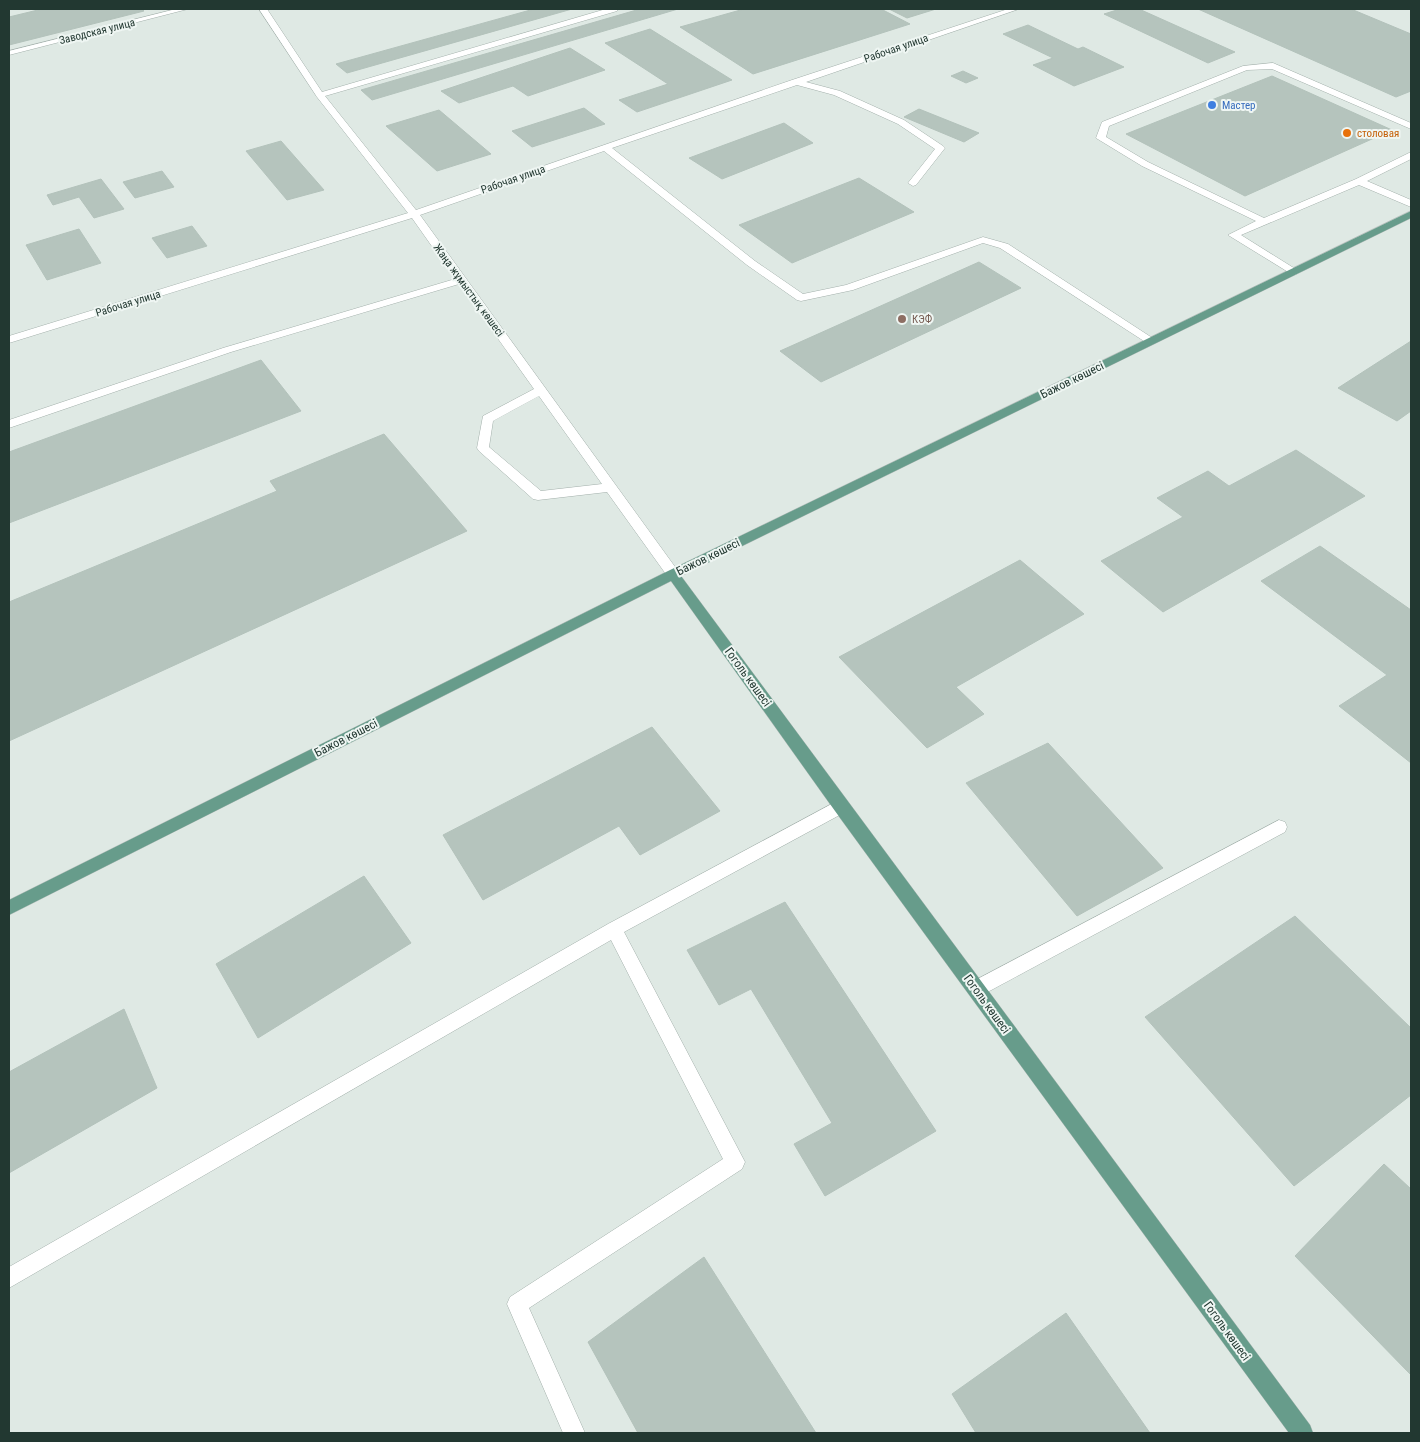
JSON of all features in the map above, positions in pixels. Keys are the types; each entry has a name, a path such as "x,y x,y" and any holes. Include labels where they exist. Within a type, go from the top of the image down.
{"main road":[{"name":"Бажов көшесі","path":"9,908 673,574 1411,215"},
{"name":"Гоголь көшесі","path":"673,574 841,806 1302,1433"}],"street":[{"name":"Заводская улица","path":"9,53 184,9"},
{"name":"Жаңа жұмыстық көшесі","path":"263,9 320,95 414,214 673,574"},
{"path":"320,95 614,9"},
{"name":"Рабочая улица","path":"9,340 414,214 795,82 1015,9"},
{"path":"1265,222 1145,164 1101,138 1106,124 1246,68 1273,66 1411,126"},
{"path":"795,82 837,93 901,122 940,148 913,183"},
{"path":"605,147 751,263 801,298 849,288 983,240 1004,246 1151,341"},
{"path":"1293,272 1248,242 1233,235 1360,180 1411,155"},
{"path":"1360,180 1411,204"},
{"path":"9,424 227,350 462,280"},
{"path":"542,390 487,419 483,448 538,496 611,487"},
{"path":"9,1278 614,929 841,806"},
{"path":"976,989 1279,827"},
{"path":"574,1433 517,1304 735,1162 614,929"}],"building":[{"path":"42,9 142,9 144,11 9,45 9,17"},
{"path":"534,9 572,9 347,73 336,64"},
{"path":"640,9 678,9 372,100 361,90"},
{"path":"744,9 881,9 910,24 753,74 680,27"},
{"path":"889,9 936,9 907,18"},
{"path":"1120,9 1139,9 1235,52 1208,63 1104,14"},
{"path":"1198,9 1351,9 1411,34 1411,91 1396,97"},
{"path":"1028,25 1078,49 1083,47 1124,67 1074,86 1033,65 1053,58 1003,34"},
{"path":"650,29 732,80 637,112 619,100 668,84 605,43"},
{"path":"570,48 605,70 528,96 513,86 459,103 441,91"},
{"path":"963,71 978,78 966,83 951,76"},
{"path":"1272,76 1392,130 1245,196 1126,134"},
{"path":"584,108 605,124 532,147 512,131"},
{"path":"919,109 979,133 964,142 904,117"},
{"path":"439,110 491,154 437,171 386,126"},
{"path":"784,123 813,143 722,179 689,158"},
{"path":"281,141 324,190 287,200 246,151"},
{"path":"162,171 174,187 135,198 123,182"},
{"path":"859,178 914,212 792,263 739,225"},
{"path":"101,179 124,209 94,218 79,197 53,205 47,195"},
{"path":"192,226 207,246 167,258 152,238"},
{"path":"79,229 101,263 47,280 26,245"},
{"name":"КЭФ","path":"979,262 1021,288 821,382 780,351"},
{"path":"1411,341 1411,411 1397,421 1338,388"},
{"path":"261,360 301,411 9,523 9,452"},
{"path":"384,434 467,531 9,741 9,602 277,491 270,481"},
{"path":"1296,450 1365,496 1163,612 1101,561 1183,517 1157,498 1208,471 1229,486"},
{"path":"1320,546 1411,610 1411,763 1339,706 1387,675 1261,581"},
{"path":"1020,560 1084,614 956,687 984,714 927,748 839,657"},
{"path":"652,727 720,811 640,855 619,826 483,900 443,835"},
{"path":"1048,743 1163,868 1077,916 966,783"},
{"path":"364,876 411,943 258,1038 216,964"},
{"path":"785,902 936,1131 825,1196 794,1144 832,1123 751,989 719,1005 687,950"},
{"path":"1295,916 1411,1028 1411,1095 1294,1186 1145,1017"},
{"path":"124,1009 157,1088 9,1173 9,1072"},
{"path":"1384,1164 1411,1189 1411,1375 1295,1256"},
{"path":"704,1257 816,1433 638,1433 588,1342"},
{"path":"1066,1313 1150,1433 976,1433 952,1394"}],"place":[{"name":"Мастер","path":"1212,105"},
{"name":"столовая","path":"1347,133"},
{"name":"КЭФ","path":"902,319"}]}
